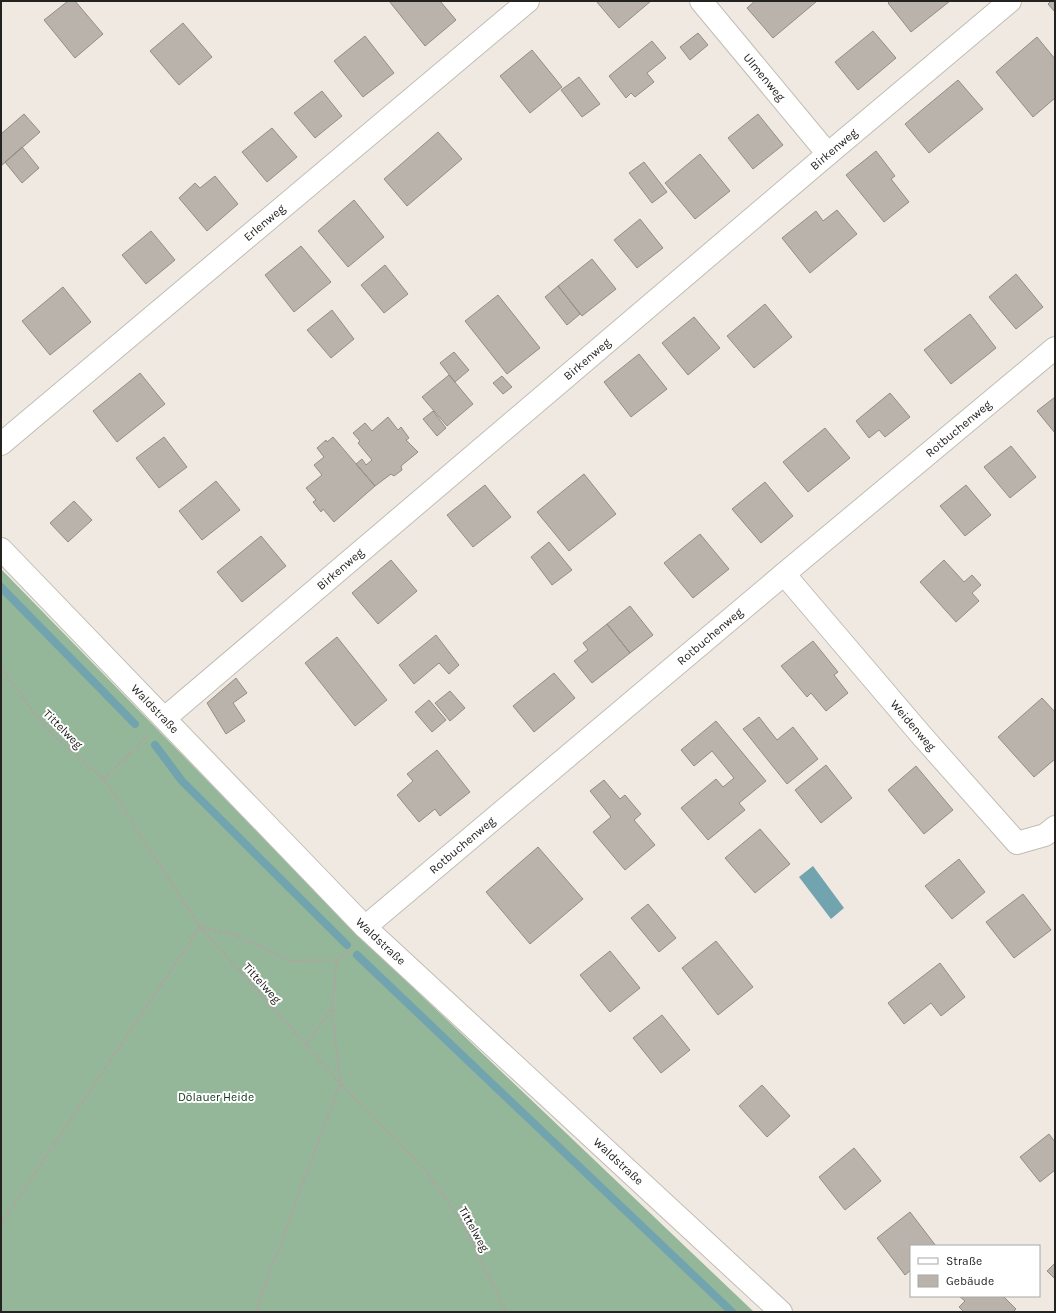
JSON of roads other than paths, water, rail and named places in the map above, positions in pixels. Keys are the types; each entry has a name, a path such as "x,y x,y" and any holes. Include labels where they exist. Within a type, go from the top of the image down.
{"street":[{"name":"Erlenweg","path":"1,444 528,1"},
{"name":"Ulmenweg","path":"700,1 828,154"},
{"name":"Birkenweg","path":"165,718 1010,1"},
{"name":"Rotbuchenweg","path":"365,927 1055,348"},
{"name":"Waldstraße","path":"1,549 365,927 781,1312"},
{"name":"Weidenweg","path":"784,574 922,736 1017,843 1045,835 1055,827"}],"water":[{"path":"813,866 844,908 831,919 799,877"}],"waterway":[{"path":"1,587 135,724"},
{"path":"155,745 182,781 347,945"},
{"path":"357,955 732,1312"}],"park label":[{"name":"Dölauer Heide","path":"216,1097"}]}
